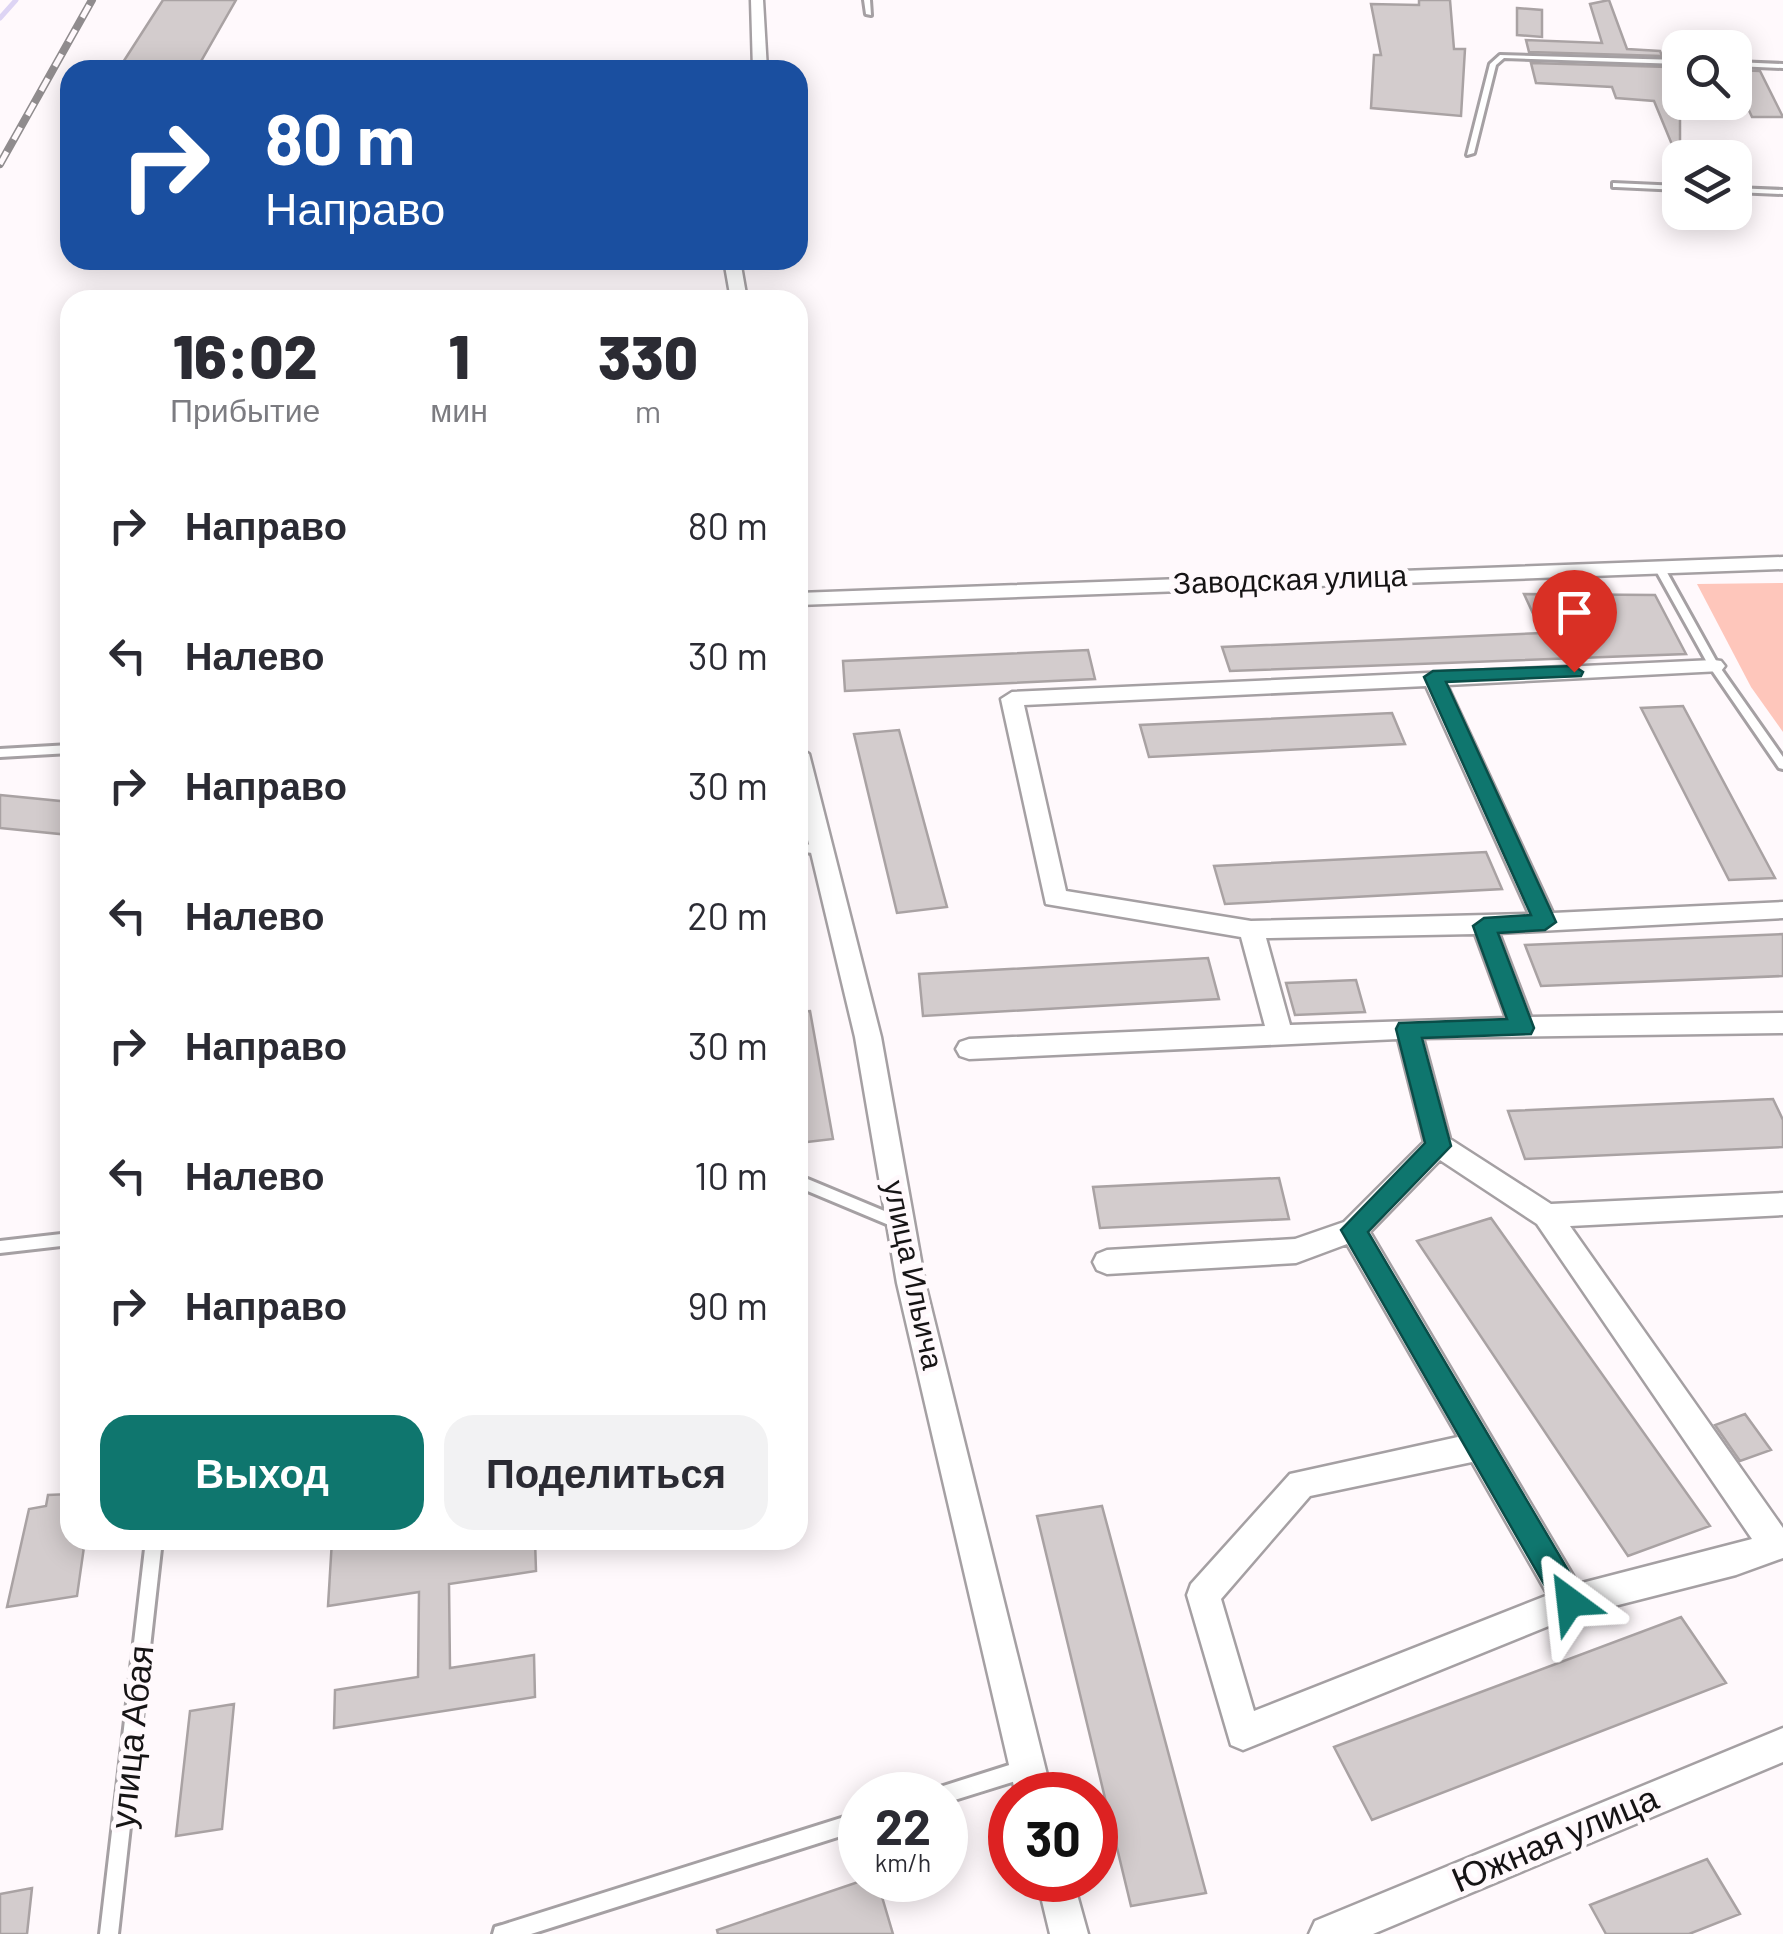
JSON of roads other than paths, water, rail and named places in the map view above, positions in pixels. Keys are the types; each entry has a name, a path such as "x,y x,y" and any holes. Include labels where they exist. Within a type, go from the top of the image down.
{"street":[{"path":"757,0 760,60"},
{"name":"Заводская улица","path":"808,599 1783,563"},
{"path":"1714,666 1012,698 1055,898 1252,930 1484,926 1783,910"},
{"path":"1433,677 1545,922"},
{"name":"улица Ильича","path":"808,849 868,1037 916,1303 1029,1772"},
{"path":"1484,926 1522,1028"},
{"path":"1252,930 1280,1035"},
{"path":"969,1049 1408,1029 1783,1023"},
{"path":"1408,1029 1438,1146 1547,1216 1779,1545 1736,1560 1570,1602 1243,1733 1204,1595 1302,1484 1480,1446"},
{"path":"1107,1262 1296,1251 1354,1230 1438,1146"},
{"path":"1547,1216 1783,1204"},
{"path":"1354,1230 1570,1602"},
{"name":"Южная улица","path":"1328,1934 1783,1745"},
{"path":"1061,1902 1069,1934"}],"lane":[{"path":"867,0 869,14"},
{"path":"1470,153 1493,64 1502,56 1662,61"},
{"path":"1752,65 1783,66"},
{"path":"1616,185 1662,187"},
{"path":"1752,191 1783,192"},
{"path":"1659,567 1714,666 1783,765"},
{"path":"0,753 60,750"},
{"path":"808,1185 900,1224"},
{"path":"0,1248 60,1239"},
{"name":"улица Абая","path":"109,1934 153,1550"},
{"path":"502,1934 838,1828"}],"waterway":[{"path":"0,18 16,0"}],"railway":[{"path":"0,164 92,0"}]}
